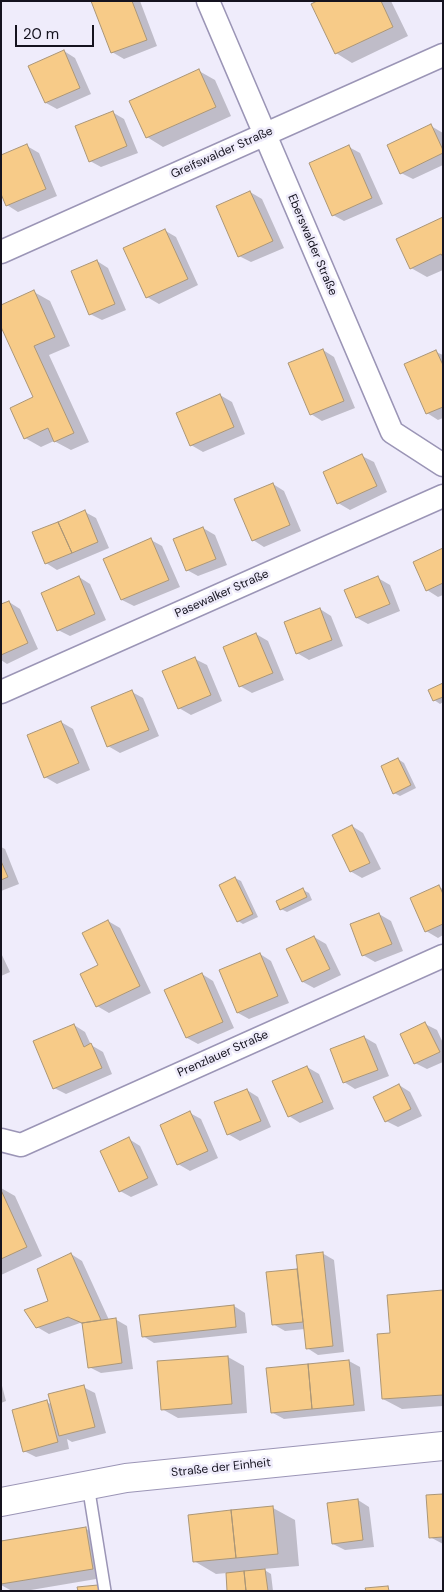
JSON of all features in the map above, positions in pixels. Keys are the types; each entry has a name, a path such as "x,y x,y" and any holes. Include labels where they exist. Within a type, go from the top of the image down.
{"street":[{"name":"Eberswalder Straße","path":"208,1 392,432 443,465"},
{"name":"Greifswalder Straße","path":"1,252 443,55"},
{"name":"Pasewalker Straße","path":"1,692 443,496"},
{"name":"Prenzlauer Straße","path":"1,1140 21,1145 443,956"},
{"name":"Straße der Einheit","path":"1,1502 126,1478 443,1446"}],"lane":[{"path":"88,1485 105,1591"}],"building":[{"path":"91,1 132,1 147,40 111,53"},
{"path":"317,1 381,1 393,27 335,54 311,4"},
{"path":"64,50 80,88 45,103 28,66"},
{"path":"199,69 216,107 146,138 129,101"},
{"path":"113,111 127,146 89,162 75,126"},
{"path":"431,124 443,153 400,174 387,145"},
{"path":"27,144 46,189 6,206 1,194 1,155"},
{"path":"349,145 372,198 332,216 309,163"},
{"path":"250,191 273,241 238,257 216,206"},
{"path":"443,217 443,257 441,254 410,269 396,239"},
{"path":"165,229 188,279 146,298 123,248"},
{"path":"97,260 115,304 89,315 71,271"},
{"path":"34,290 55,337 34,346 74,433 54,442 48,428 24,439 10,408 33,397 1,327 1,305"},
{"path":"323,349 344,401 310,415 288,363"},
{"path":"436,350 443,365 443,407 426,414 404,364"},
{"path":"220,394 234,427 190,446 176,413"},
{"path":"362,454 377,486 337,504 323,472"},
{"path":"273,483 290,525 252,541 234,499"},
{"path":"85,510 98,542 72,553 58,522"},
{"path":"58,522 72,553 45,564 32,532"},
{"path":"203,527 216,559 186,571 173,539"},
{"path":"151,538 169,580 121,600 103,559"},
{"path":"443,548 443,583 426,591 413,562"},
{"path":"79,576 95,614 57,631 41,593"},
{"path":"378,576 390,604 356,618 344,590"},
{"path":"9,601 28,643 1,655 1,604"},
{"path":"320,608 332,640 296,654 284,622"},
{"path":"256,633 273,673 239,687 223,647"},
{"path":"195,657 211,695 178,709 162,671"},
{"path":"443,683 443,697 433,701 428,690"},
{"path":"132,690 149,730 107,747 91,707"},
{"path":"61,721 79,763 44,778 27,735"},
{"path":"398,758 411,785 393,794 381,766"},
{"path":"352,825 370,863 350,872 332,835"},
{"path":"1,861 8,877 1,880"},
{"path":"235,877 253,914 237,922 219,885"},
{"path":"439,885 443,894 443,924 425,932 410,898"},
{"path":"303,888 307,897 280,910 276,901"},
{"path":"379,913 392,944 362,956 350,924"},
{"path":"108,920 140,986 96,1007 80,974 98,965 82,933"},
{"path":"314,936 330,969 302,982 286,949"},
{"path":"260,953 278,996 237,1013 219,970"},
{"path":"202,973 223,1022 186,1038 164,990"},
{"path":"425,1022 440,1052 414,1064 400,1034"},
{"path":"74,1024 84,1047 91,1043 102,1068 53,1089 33,1041"},
{"path":"364,1036 378,1070 343,1083 330,1049"},
{"path":"307,1066 323,1102 288,1117 272,1081"},
{"path":"399,1084 411,1109 385,1122 373,1097"},
{"path":"247,1089 261,1121 227,1135 214,1102"},
{"path":"190,1111 208,1151 177,1165 160,1125"},
{"path":"129,1137 148,1178 119,1192 100,1151"},
{"path":"1,1190 27,1247 1,1259"},
{"path":"323,1252 333,1346 306,1349 296,1255"},
{"path":"71,1253 101,1320 82,1323 68,1317 36,1328 24,1310 48,1301 37,1269"},
{"path":"297,1269 303,1322 272,1325 266,1272"},
{"path":"443,1290 443,1395 382,1399 377,1334 390,1333 387,1295"},
{"path":"234,1305 236,1327 142,1337 139,1315"},
{"path":"116,1318 122,1363 88,1368 82,1323"},
{"path":"228,1356 232,1404 161,1410 157,1361"},
{"path":"349,1360 354,1405 312,1409 308,1364"},
{"path":"308,1364 312,1409 271,1413 266,1368"},
{"path":"84,1385 95,1427 59,1436 48,1394"},
{"path":"47,1400 58,1442 23,1452 12,1410"},
{"path":"443,1494 443,1537 429,1538 426,1495"},
{"path":"358,1499 363,1540 332,1544 327,1503"},
{"path":"273,1506 278,1554 236,1558 231,1510"},
{"path":"231,1510 236,1558 193,1562 188,1515"},
{"path":"86,1527 93,1569 1,1584 1,1541"},
{"path":"265,1569 268,1591 246,1591 244,1571"},
{"path":"244,1571 246,1591 227,1591 226,1573"},
{"path":"98,1585 99,1591 78,1591 77,1587"},
{"path":"388,1586 389,1591 366,1591 365,1588"}]}
